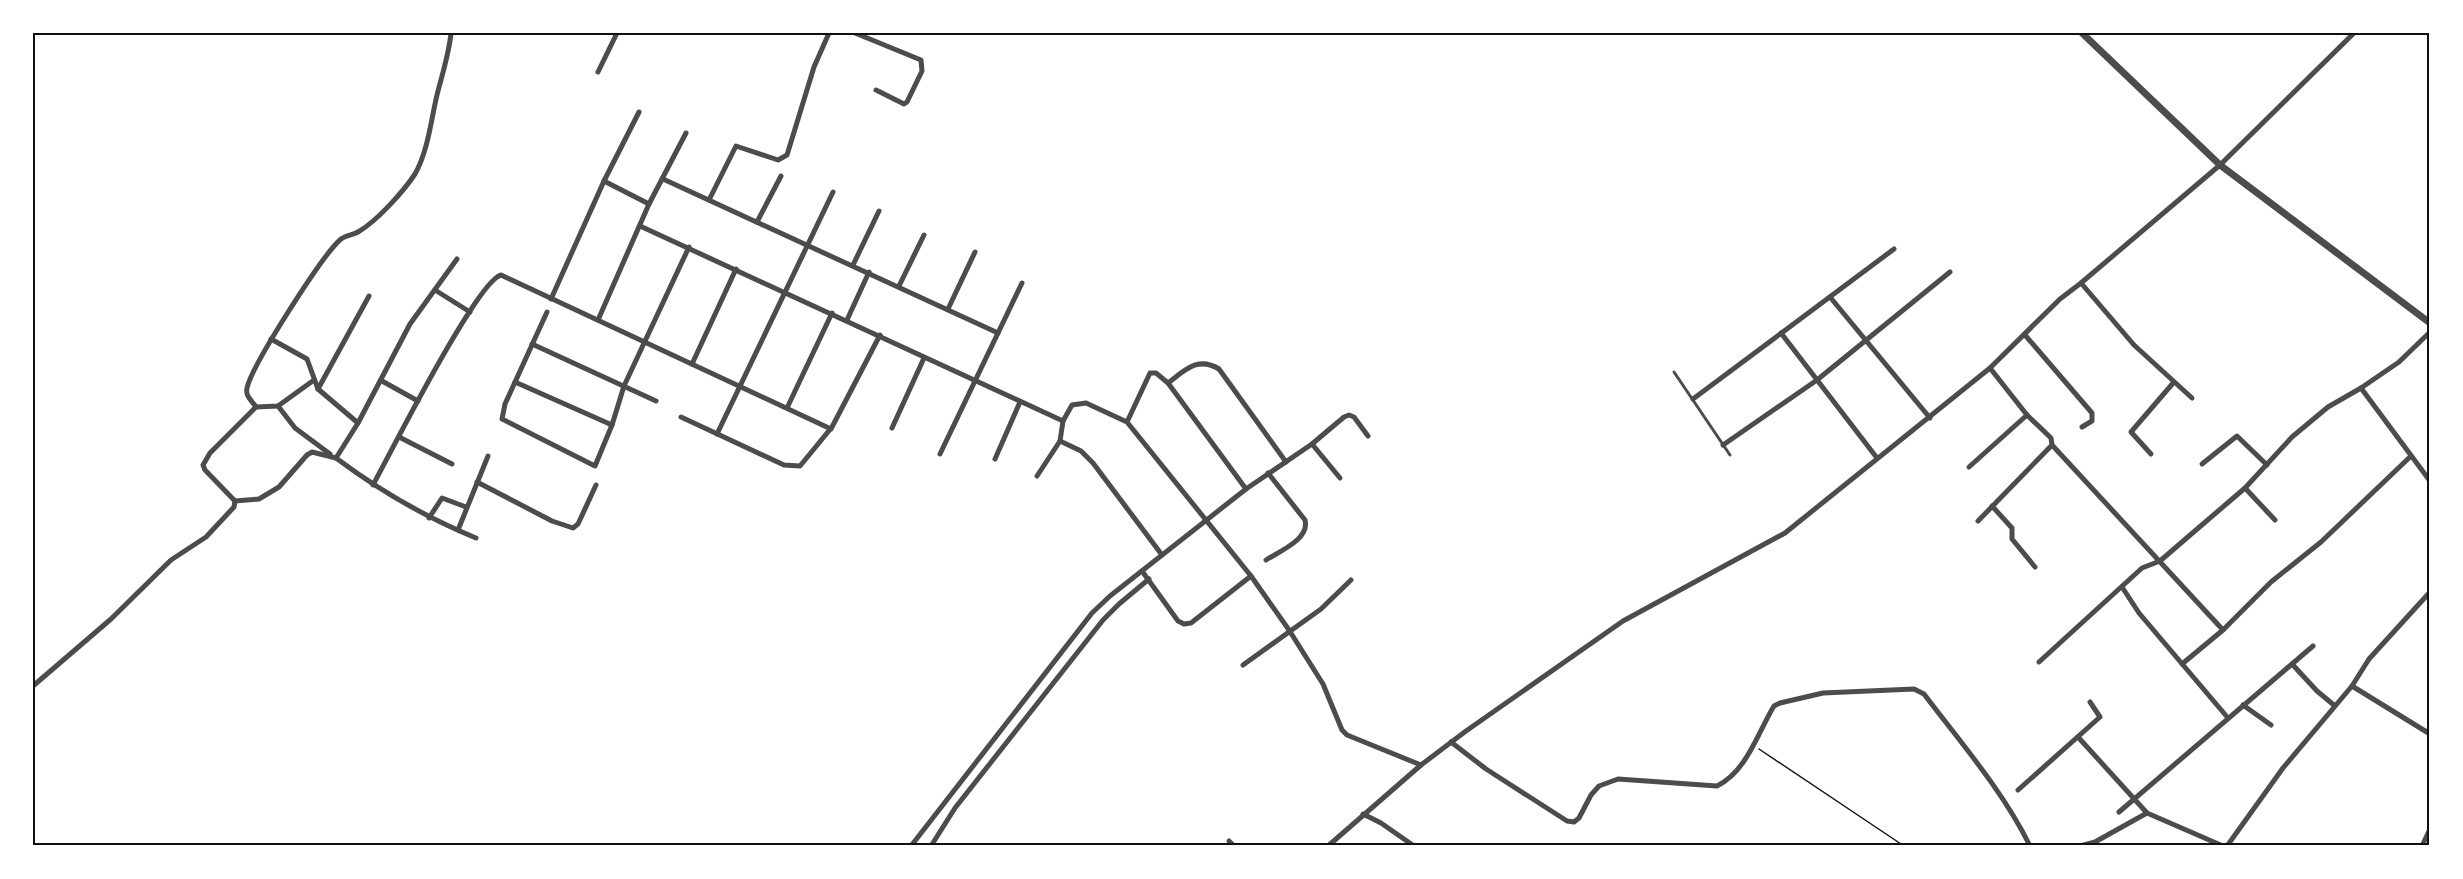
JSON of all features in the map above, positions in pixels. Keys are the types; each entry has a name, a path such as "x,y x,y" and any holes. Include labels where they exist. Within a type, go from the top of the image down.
{"street":[{"path":"256,408 247,396 246,390 271,339 324,258 342,237 356,233 373,221 414,174 425,144 451,33"},
{"path":"598,72 617,33"},
{"path":"709,200 736,146 777,160 787,155 814,67 829,33"},
{"path":"855,33 921,60 922,71 904,104 876,90"},
{"path":"2082,33 2220,165 2430,323"},
{"path":"1328,846 1363,814 1451,742 1623,621 1785,533 1990,368 2060,299 2082,283 2220,165 2354,33"},
{"path":"551,299 604,181 639,112"},
{"path":"598,320 649,204 686,133"},
{"path":"757,222 781,176"},
{"path":"663,179 998,333"},
{"path":"604,181 649,204"},
{"path":"717,434 833,192"},
{"path":"853,265 879,212"},
{"path":"640,226 880,335 924,358 1063,422"},
{"path":"899,286 924,235"},
{"path":"547,312 515,382 502,419 593,466 612,425 624,386 689,247"},
{"path":"1693,399 1894,249"},
{"path":"948,309 975,252"},
{"path":"336,458 382,381 410,324 458,259"},
{"path":"692,364 736,269"},
{"path":"847,320 869,272"},
{"path":"1723,445 1817,380 1950,272"},
{"path":"373,485 418,401 470,312 492,280 501,275 831,429"},
{"path":"940,454 973,381 1022,283"},
{"path":"2082,283 2134,345 2192,398"},
{"path":"435,290 470,312"},
{"path":"318,389 369,296"},
{"path":"1830,297 1930,418"},
{"path":"787,408 832,313"},
{"path":"2039,662 2142,568 2160,561 2245,488 2292,437 2328,407 2399,362 2430,332"},
{"path":"1781,333 1877,458"},
{"path":"681,417 784,465 800,466 831,429 880,335"},
{"path":"2025,335 2092,413 2092,422 2082,427"},
{"path":"271,339 307,358 318,389 358,423"},
{"path":"532,344 656,401"},
{"path":"892,428 924,358"},
{"path":"1168,383 1192,365 1211,364 1219,369 1286,462"},
{"path":"1990,368 2027,415 2051,438 2052,445 2223,630"},
{"path":"1127,422 1150,373 1156,373 1168,383 1246,489"},
{"path":"235,501 205,470 203,465 210,453 256,408 278,406 314,380"},
{"path":"382,381 418,401"},
{"path":"515,382 612,425"},
{"path":"2151,454 2131,432 2174,382"},
{"path":"2361,388 2430,481"},
{"path":"995,459 1020,402"},
{"path":"1037,476 1060,441 1063,422 1072,405 1086,403 1127,422 1251,576 1289,630 1323,684 1342,730 1347,735 1421,765"},
{"path":"278,406 295,428 373,485 429,518 476,538"},
{"path":"919,846 912,845 1092,613 1110,596 1246,489 1312,444 1349,414 1354,417 1368,436"},
{"path":"1969,466 2027,415"},
{"path":"2202,464 2237,436 2266,465"},
{"path":"399,437 452,464"},
{"path":"1060,441 1081,451 1093,463 1162,555"},
{"path":"1312,444 1340,478"},
{"path":"1978,520 2052,445"},
{"path":"235,501 259,499 279,487 312,452 336,458"},
{"path":"458,530 488,456"},
{"path":"2182,664 2223,630 2271,582 2321,542 2411,456"},
{"path":"1266,560 1302,535 1306,525 1305,520 1268,473"},
{"path":"477,482 552,521 573,528 578,524 596,485"},
{"path":"2245,488 2275,520"},
{"path":"429,518 442,498 466,507"},
{"path":"33,686 111,619 171,560 206,537 234,507 235,501"},
{"path":"1992,506 2012,528 2010,536 2035,567"},
{"path":"1143,571 1178,621 1184,624 1191,623 1251,576"},
{"path":"931,846 955,808 1103,620 1149,579"},
{"path":"1243,665 1321,609 1351,580"},
{"path":"2122,587 2139,613 2228,718"},
{"path":"2078,737 2147,813 2225,846 2283,768 2352,686 2369,659 2430,592"},
{"path":"2119,812 2313,646"},
{"path":"2292,664 2317,691 2335,706"},
{"path":"2352,686 2430,734"},
{"path":"1451,742 1486,769 1567,821 1574,822 1579,818 1591,795 1599,786 1618,779 1716,786 1730,780 1753,745 1774,706 1780,703 1823,693 1914,689 1924,694 1998,793 2018,821 2030,846"},
{"path":"2018,790 2100,717 2090,702"},
{"path":"2243,705 2271,725"},
{"path":"2080,846 2095,842 2147,813"},
{"path":"1363,814 1414,846"},
{"path":"2422,846 2430,830"},
{"path":"1229,841 1234,846"}],"lane":[{"path":"1674,372 1730,454"}],"path":[{"path":"1753,745 1904,846"}]}
